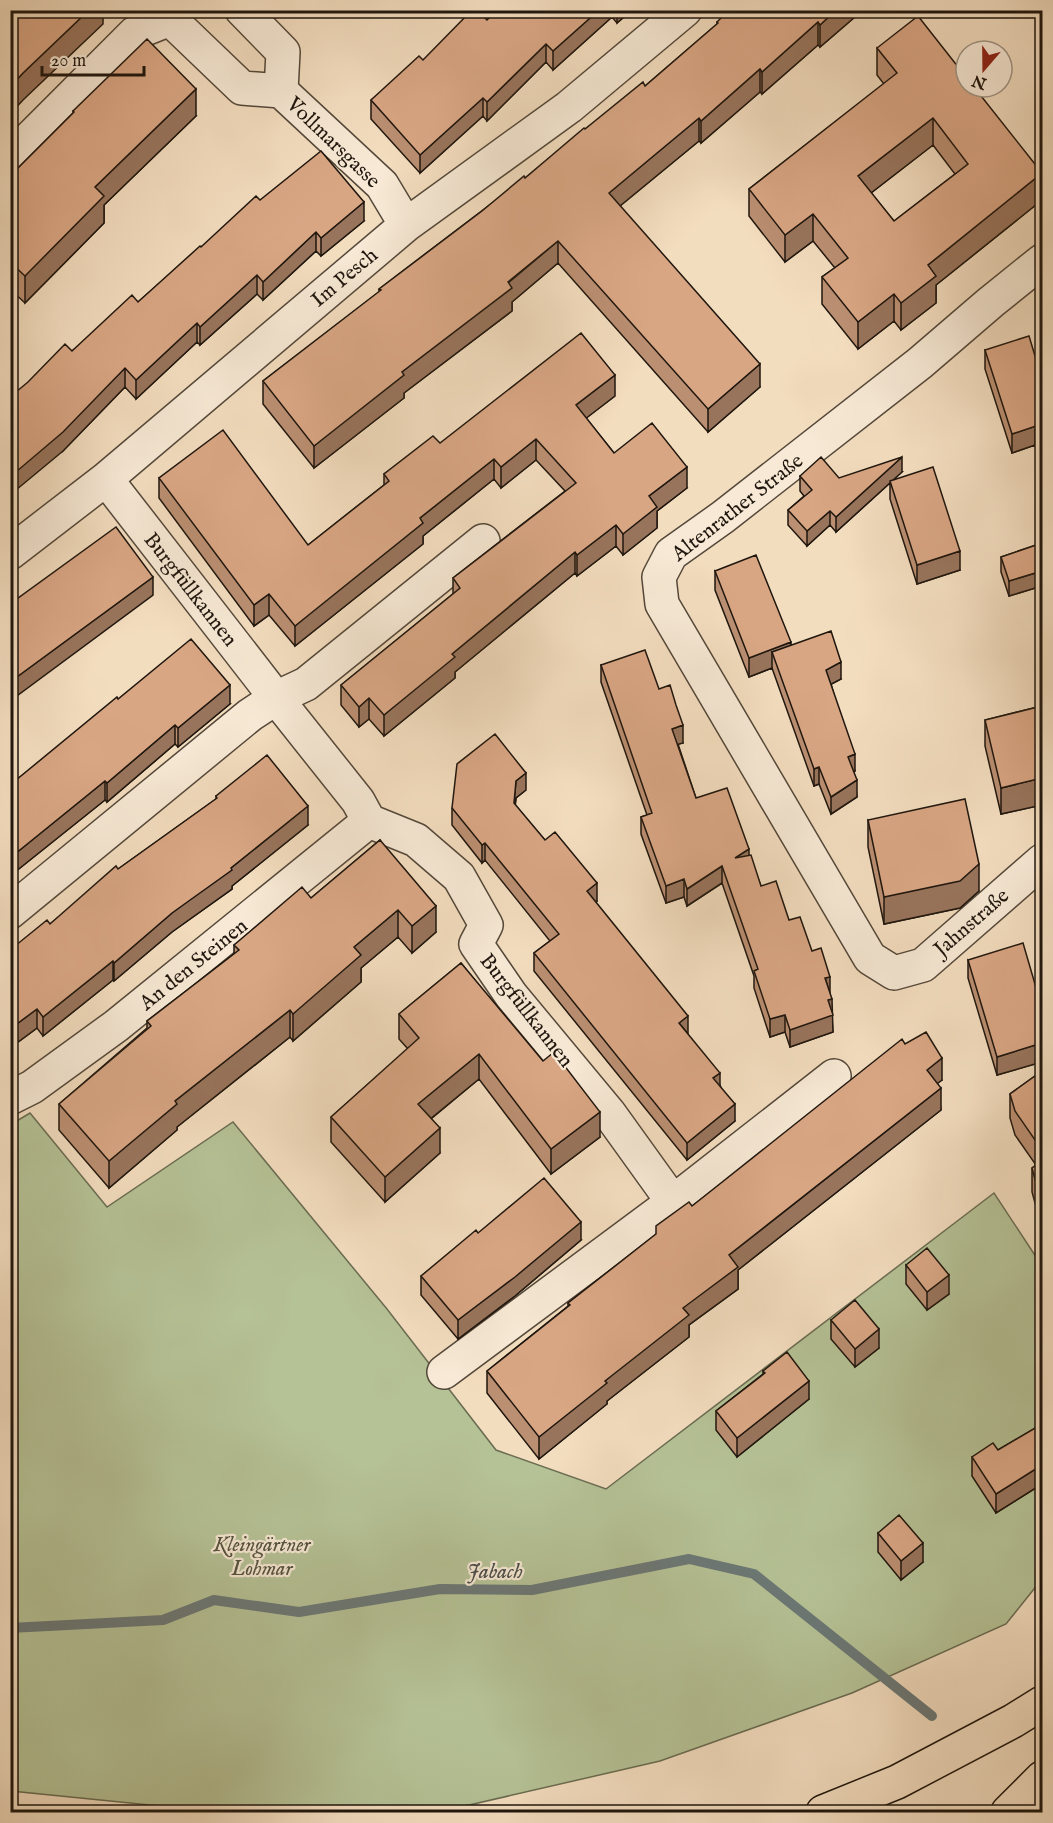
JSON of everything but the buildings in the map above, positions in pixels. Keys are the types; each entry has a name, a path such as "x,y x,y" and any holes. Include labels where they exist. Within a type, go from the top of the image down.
{"highway":[{"path":"823,1812 897,1782 1013,1721 1042,1703"},
{"path":"1008,1812 1042,1778"}],"street":[{"name":"Vollmarsgasse","path":"242,10 283,52 281,91"},
{"name":"Im Pesch","path":"10,553 106,479 406,225 569,106 685,10"},
{"name":"Vollmarsgasse","path":"10,158 135,33 168,13 242,88 281,91 382,185 406,225"},
{"name":"Altenrather Straße","path":"894,973 870,958 663,604 659,577 671,554 723,517 920,363 1042,261"},
{"name":"Burgfüllkannen","path":"106,479 358,801 369,821 416,840 459,877 486,925 476,944 511,995 609,1113 673,1202"},
{"path":"10,912 250,715 276,698 306,684 483,540"},
{"name":"An den Steinen","path":"10,1098 32,1087 116,1026 369,821"},
{"name":"Jahnstraße","path":"894,973 923,965 1042,861"},
{"path":"444,1372 673,1202 834,1076"}],"green space":[{"name":"Kleingärtner Lohmar","path":"30,1113 107,1207 233,1122 387,1309 496,1450 606,1489 994,1193 1042,1266 1042,1579 1006,1624 852,1693 660,1761 439,1812 160,1806 11,1791 10,1125"}],"waterway":[{"name":"Jabach","path":"10,1628 163,1620 214,1600 299,1612 440,1589 532,1590 689,1559 754,1574 932,1716"}]}
